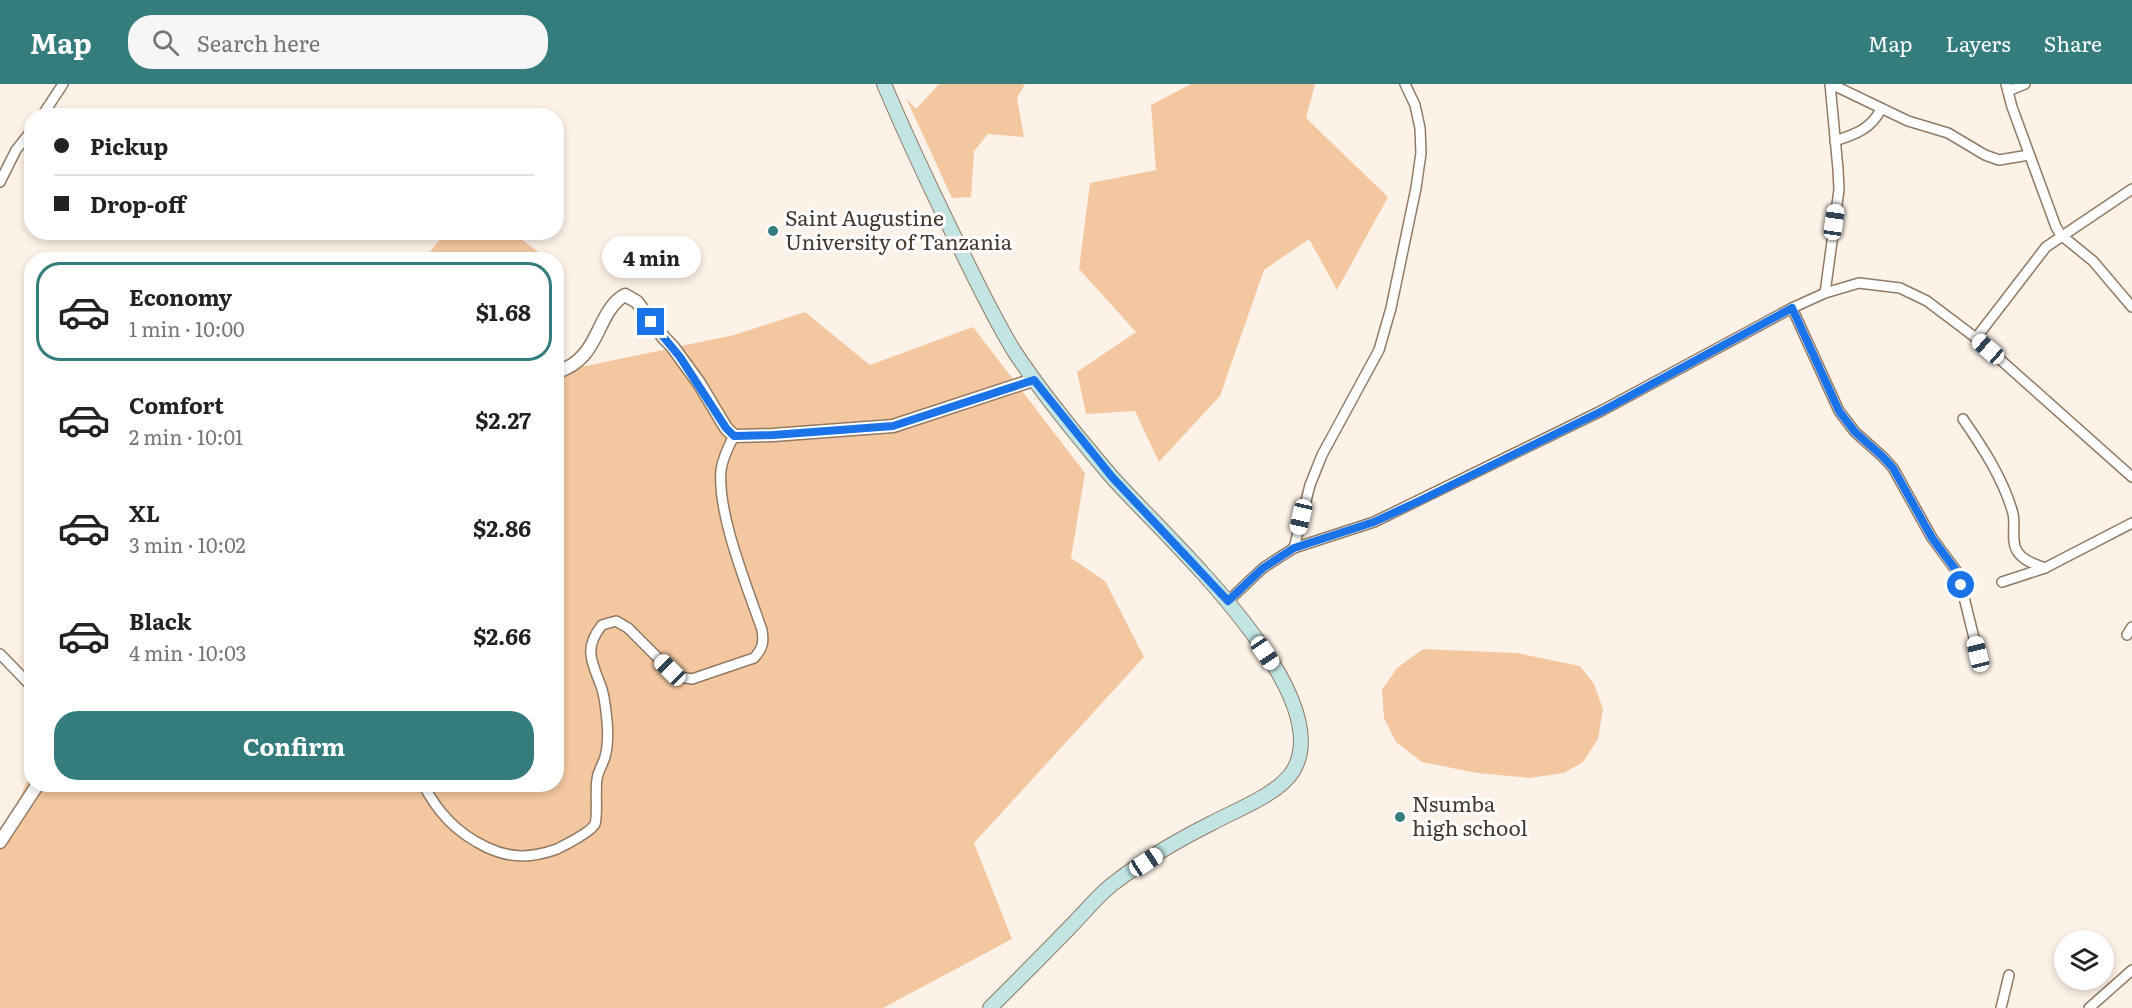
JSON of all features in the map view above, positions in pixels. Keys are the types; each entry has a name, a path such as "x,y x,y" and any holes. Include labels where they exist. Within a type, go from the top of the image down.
{"main road":[{"path":"884,84 915,158 987,305 1034,380 1112,477 1228,601 1274,666 1293,705 1302,744 1300,757 1287,780 1267,794 1181,839 1112,884 990,1008"}],"street":[{"path":"47,108 63,84"},
{"path":"1294,548 1310,485 1322,456 1379,350 1391,308 1421,153 1420,128 1415,105 1405,84"},
{"path":"1831,84 1908,121 1948,133 1985,155 1999,160 2029,155"},
{"path":"1825,293 1839,190 1831,84"},
{"path":"2025,84 2007,87 2053,220 2061,235 2093,261 2132,307"},
{"path":"1835,141 1865,130 1881,109"},
{"path":"0,182 16,150 24,140"},
{"path":"1976,339 2046,247 2132,189"},
{"path":"1228,601 1263,568 1294,548 1374,522 1419,501 1604,410 1792,308 1825,293 1859,283 1900,288 1927,301 1976,339 2132,477"},
{"path":"564,369 582,358 612,306 625,295 637,302 676,351 726,428 734,436 893,426 1034,380"},
{"path":"1792,308 1839,411 1855,432 1893,468 1932,538 1958,573 1978,654"},
{"path":"1964,419 2005,488 2014,513 2014,548 2024,559 2045,568"},
{"path":"427,792 433,804 451,825 472,840 507,855 538,856 553,850 589,831 594,824 597,775 605,757 607,719 602,691 590,654 593,639 602,626 616,621 628,628 680,677 692,678 754,658 761,650 764,640 762,630 729,528 721,492 722,469 726,452 734,436"},
{"path":"2002,582 2045,568 2132,523"},
{"path":"0,654 24,679"},
{"path":"0,842 33,792"},
{"path":"2089,1008 2132,970"},
{"path":"2001,1008 2009,975"}],"shaded area":[{"path":"939,84 1025,84 1017,98 1024,137 988,134 974,151 971,197 952,198 906,98 916,109"},
{"path":"1191,84 1315,84 1306,118 1388,197 1337,290 1309,239 1264,270 1220,396 1159,462 1135,411 1086,414 1077,372 1136,332 1079,269 1090,183 1156,170 1151,105"},
{"path":"439,240 522,240 539,252 430,252"},
{"path":"805,312 870,365 973,327 1085,473 1071,558 1105,581 1144,657 974,843 1012,939 883,1008 0,1008 0,840 24,788 24,792 564,792 564,371 734,335"},
{"path":"1423,649 1517,653 1580,666 1594,684 1603,709 1598,739 1583,762 1564,773 1530,778 1477,773 1422,762 1396,742 1384,718 1382,690 1397,668"}],"place":[{"name":"Saint Augustine University of Tanzania","path":"773,231"},
{"name":"Nsumba high school","path":"1400,817"}],"route":[{"path":"651,322 699,383 726,428 734,436 893,426 1034,380 1112,477 1228,601 1263,568 1294,548 1374,522 1419,501 1604,410 1792,308 1839,411 1855,432 1893,468 1932,538 1958,573 1961,585"}]}
